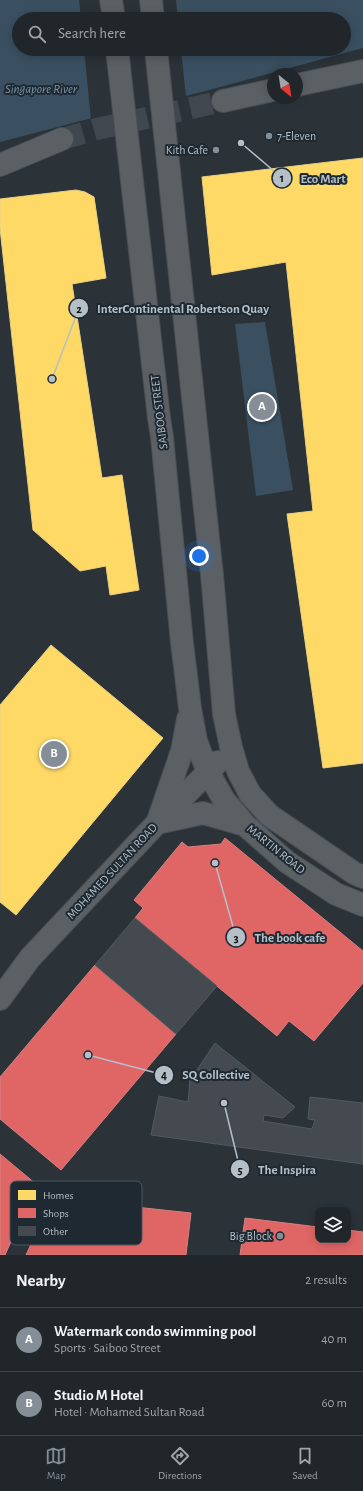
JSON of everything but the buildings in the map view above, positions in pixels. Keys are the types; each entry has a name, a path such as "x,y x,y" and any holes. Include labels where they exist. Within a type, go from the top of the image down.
{"street":[{"path":"112,0 113,12"},
{"path":"151,0 152,12"},
{"name":"SAIBOO STREET","path":"118,56 162,437 182,643 190,708 196,741 208,772"},
{"path":"157,56 212,574 224,714 231,747"},
{"path":"303,84 363,71"},
{"path":"223,101 267,91"},
{"path":"0,165 62,139"},
{"path":"157,823 182,751 190,708"},
{"name":"MOHAMED SULTAN ROAD","path":"0,999 30,958 231,747"},
{"name":"MARTIN ROAD","path":"231,747 238,771 250,794 269,815 354,874 363,877"},
{"name":"MARTIN ROAD","path":"208,772 224,800 245,825 287,862 336,894 363,905"},
{"path":"157,823 203,812 245,825"}],"water":[{"name":"Singapore River","path":"0,0 363,0 363,48 351,51 351,12 12,12 12,56 334,56 290,68 267,68 267,74 198,93 96,117 0,142"},
{"path":"265,322 293,490 256,496 235,324"}],"pier":[{"path":"79,0 176,0 177,12 80,12"},
{"path":"85,56 182,56 186,97 91,120"}],"tunnel":[{"path":"62,139 97,129 223,101"}],"place":[{"name":"7-Eleven","path":"269,136"},
{"name":"Eco Mart","path":"241,143"},
{"name":"Kith Cafe","path":"216,150"},
{"name":"InterContinental Robertson Quay","path":"52,379"},
{"name":"Watermark condo swimming pool","path":"262,407"},
{"name":"Studio M Hotel","path":"54,754"},
{"name":"The book cafe","path":"215,863"},
{"name":"SQ Collective","path":"88,1055"},
{"name":"The Inspira","path":"224,1103"},
{"name":"Big Block","path":"280,1236"}]}
